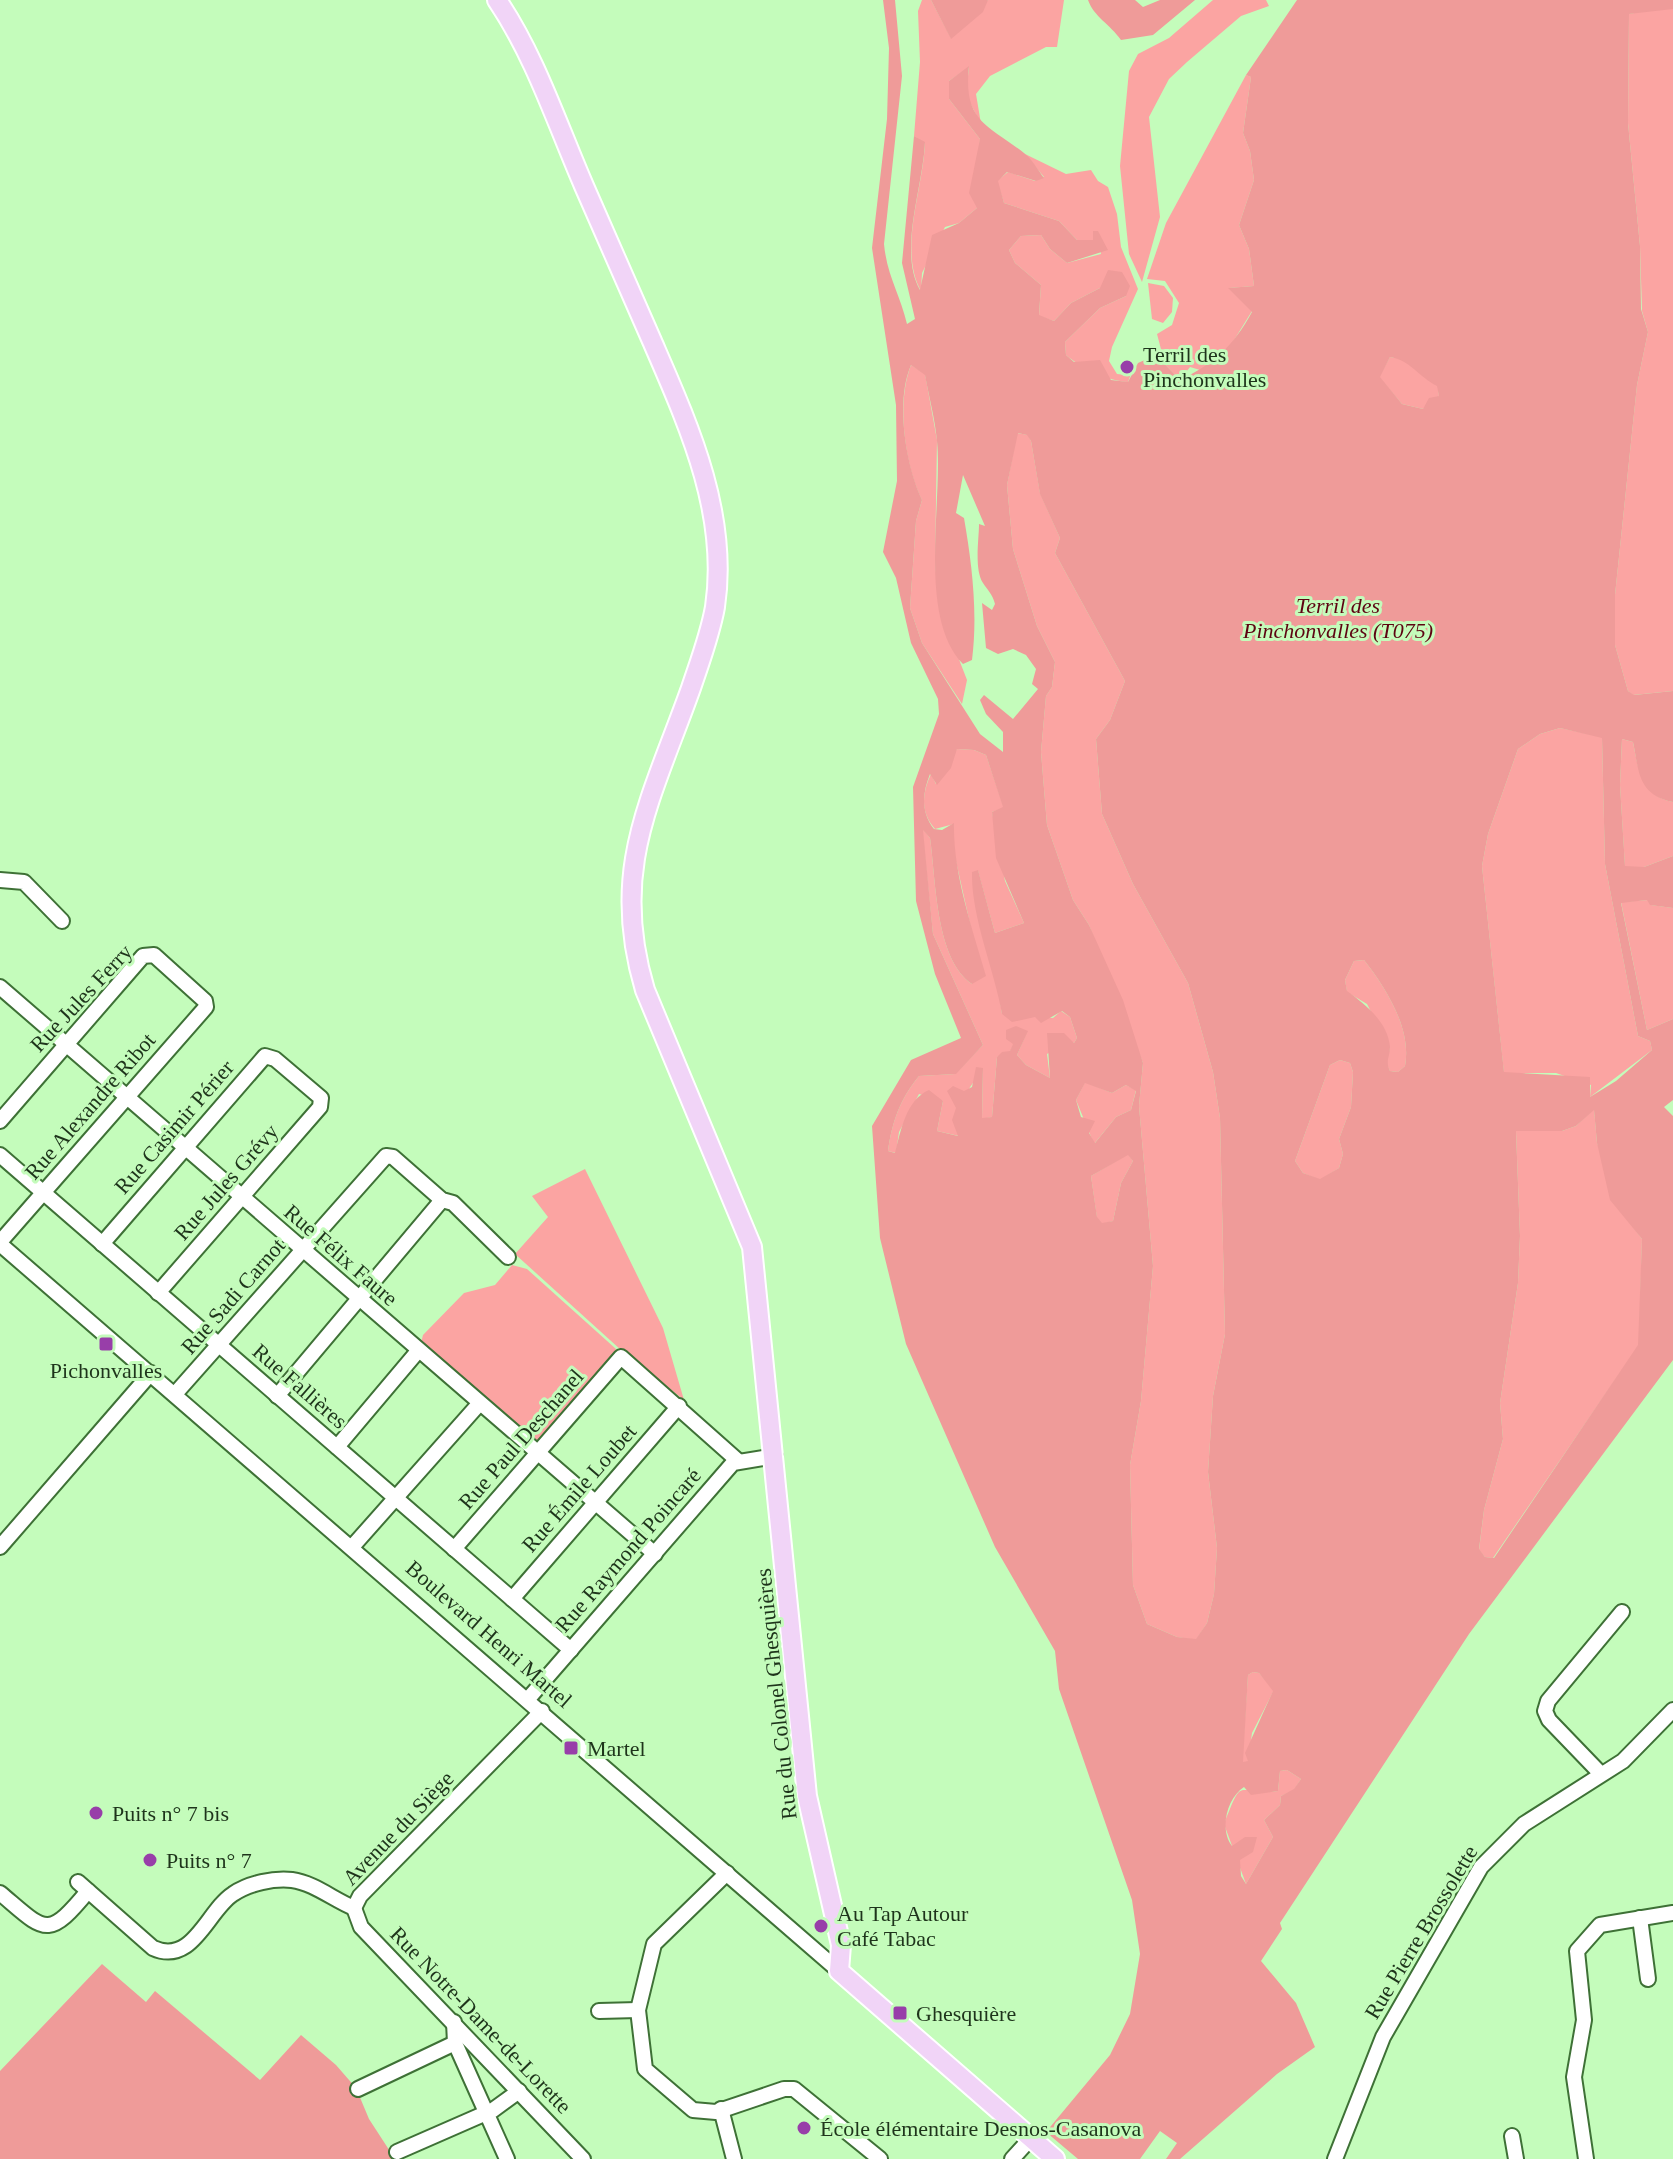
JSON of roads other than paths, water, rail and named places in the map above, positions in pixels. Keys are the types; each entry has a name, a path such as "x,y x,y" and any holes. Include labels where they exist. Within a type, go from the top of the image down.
{"main road":[{"name":"Rue du Colonel Ghesquières","path":"497,0 525,48 682,410 708,490 716,546 715,606 707,643 640,831 632,868 629,914 635,957 645,990 752,1247 807,1796 841,1945 839,1971"},
{"name":"Boulevard Henri Martel","path":"839,1971 1056,2158"}],"street":[{"path":"0,880 24,882 62,921"},
{"name":"Rue Jules Ferry","path":"0,1121 147,954 154,955 202,996"},
{"name":"Rue Félix Faure","path":"0,987 655,1554"},
{"name":"Rue Alexandre Ribot","path":"0,1243 206,1007 202,996"},
{"name":"Rue Casimir Périer","path":"102,1244 265,1056 275,1059 321,1098"},
{"name":"Rue Jules Grévy","path":"158,1293 320,1107 321,1098"},
{"name":"Rue Fallières","path":"0,1155 571,1650"},
{"name":"Rue Sadi Carnot","path":"175,1394 386,1156 393,1157 442,1200"},
{"path":"277,1396 442,1200 453,1203 508,1257"},
{"name":"Boulevard Henri Martel","path":"0,1243 839,1971"},
{"path":"337,1447 418,1351"},
{"name":"Rue Paul Deschanel","path":"454,1549 621,1357 679,1406"},
{"path":"0,1547 151,1373"},
{"path":"352,1547 479,1404"},
{"path":"679,1406 737,1460 775,1456"},
{"name":"Rue Émile Loubet","path":"512,1599 679,1406"},
{"name":"Rue Raymond Poincaré","path":"528,1699 737,1460"},
{"path":"1601,1774 1549,1720 1545,1711 1548,1701 1622,1612"},
{"name":"Rue Pierre Brossolette","path":"1335,2159 1383,2037 1481,1867 1524,1824 1637,1748 1673,1710"},
{"name":"Avenue du Siège","path":"0,1893 33,1921 45,1927 57,1925 68,1915 83,1887 153,1948 168,1952 190,1943 232,1894 260,1883 295,1880 354,1908 360,1896 542,1711"},
{"path":"727,1873 654,1944 638,2010 645,2069 693,2110 716,2112 784,2089 794,2089 880,2159"},
{"name":"Rue Notre-Dame-de-Lorette","path":"354,1908 361,1927 583,2159"},
{"path":"1586,2159 1574,2077 1584,2020 1577,1951 1600,1925 1673,1913"},
{"path":"1640,1918 1648,1979"},
{"path":"599,2011 638,2010"},
{"path":"454,2022 455,2043 507,2159"},
{"path":"358,2089 455,2043"},
{"path":"397,2152 485,2111 519,2091"},
{"path":"721,2109 734,2159"},
{"path":"1512,2136 1516,2159"},
{"path":"1012,2159 1031,2138"}],"place":[{"name":"Terril des Pinchonvalles","path":"1127,367"},
{"name":"Pichonvalles","path":"106,1344"},
{"name":"Martel","path":"571,1748"},
{"name":"Puits n° 7 bis","path":"96,1813"},
{"name":"Puits n° 7","path":"150,1860"},
{"name":"Au Tap Autour Café Tabac","path":"821,1926"},
{"name":"Ghesquière","path":"900,2013"},
{"name":"École élémentaire Desnos-Casanova","path":"804,2128"}],"park label":[{"name":"Terril des Pinchonvalles (T075)","path":"1338,618"}]}
